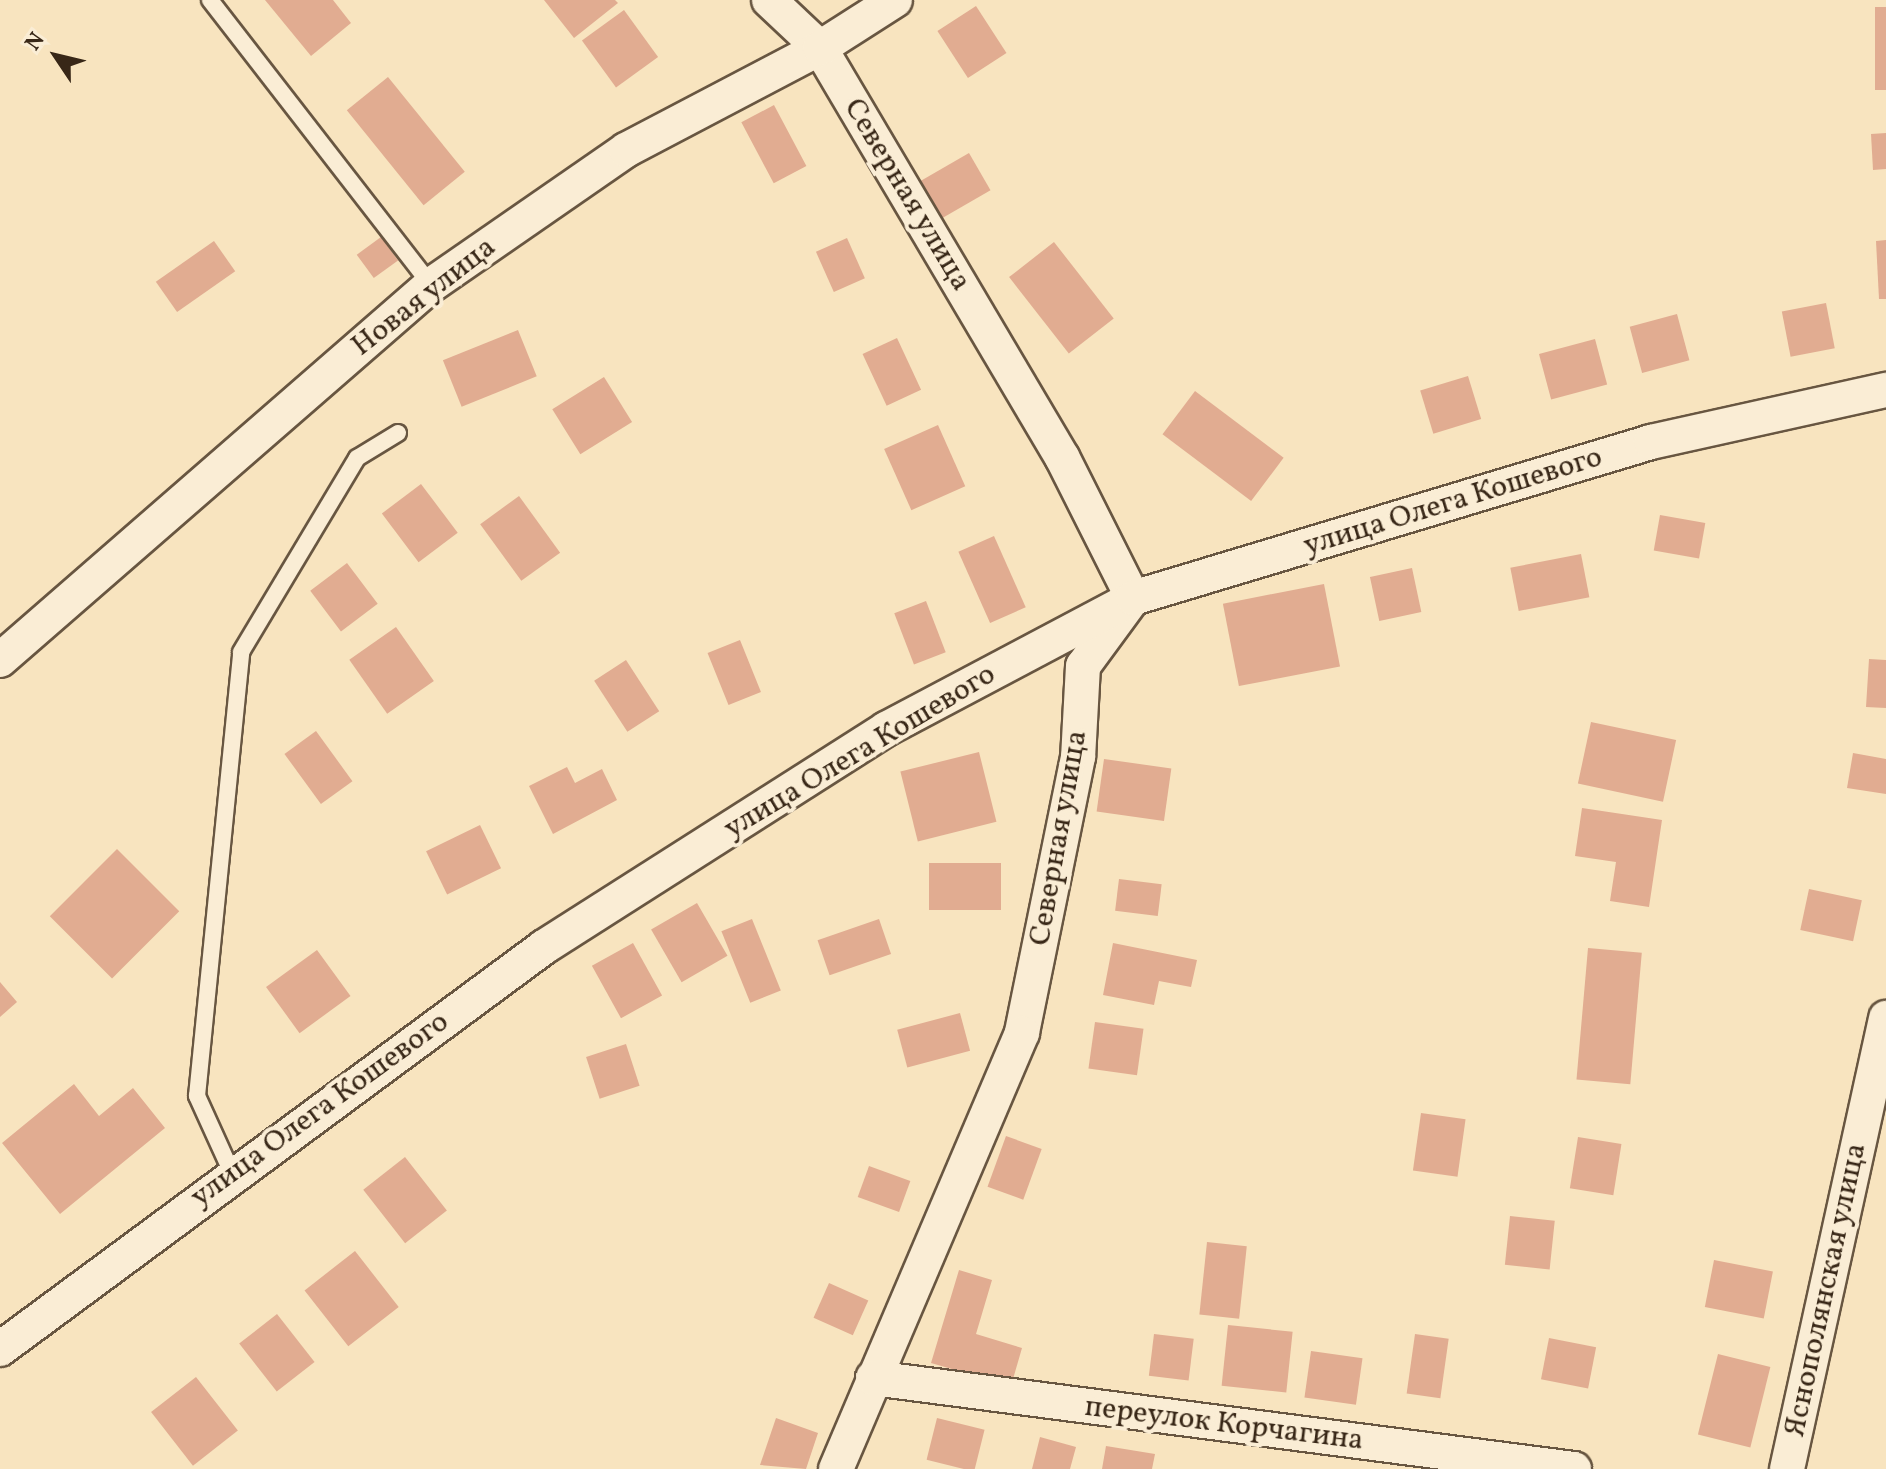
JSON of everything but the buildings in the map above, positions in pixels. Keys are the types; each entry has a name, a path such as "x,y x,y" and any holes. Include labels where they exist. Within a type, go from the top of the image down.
{"street":[{"name":"Северная улица","path":"769,0 820,48 1062,457 1133,598 1083,666 1078,757 1022,1033 836,1469"},
{"name":"Новая улица","path":"0,660 431,285 626,150 820,48 895,0"},
{"name":"улица Олега Кошевого","path":"0,1349 232,1173 596,913 886,729 1133,598 1651,442 1886,390"},
{"name":"Яснополянская улица","path":"1787,1469 1886,1018"},
{"name":"переулок Корчагина","path":"873,1378 1574,1469"}],"lane":[{"path":"210,0 431,285"},
{"path":"232,1173 197,1096 241,652 357,458 398,433"}]}
